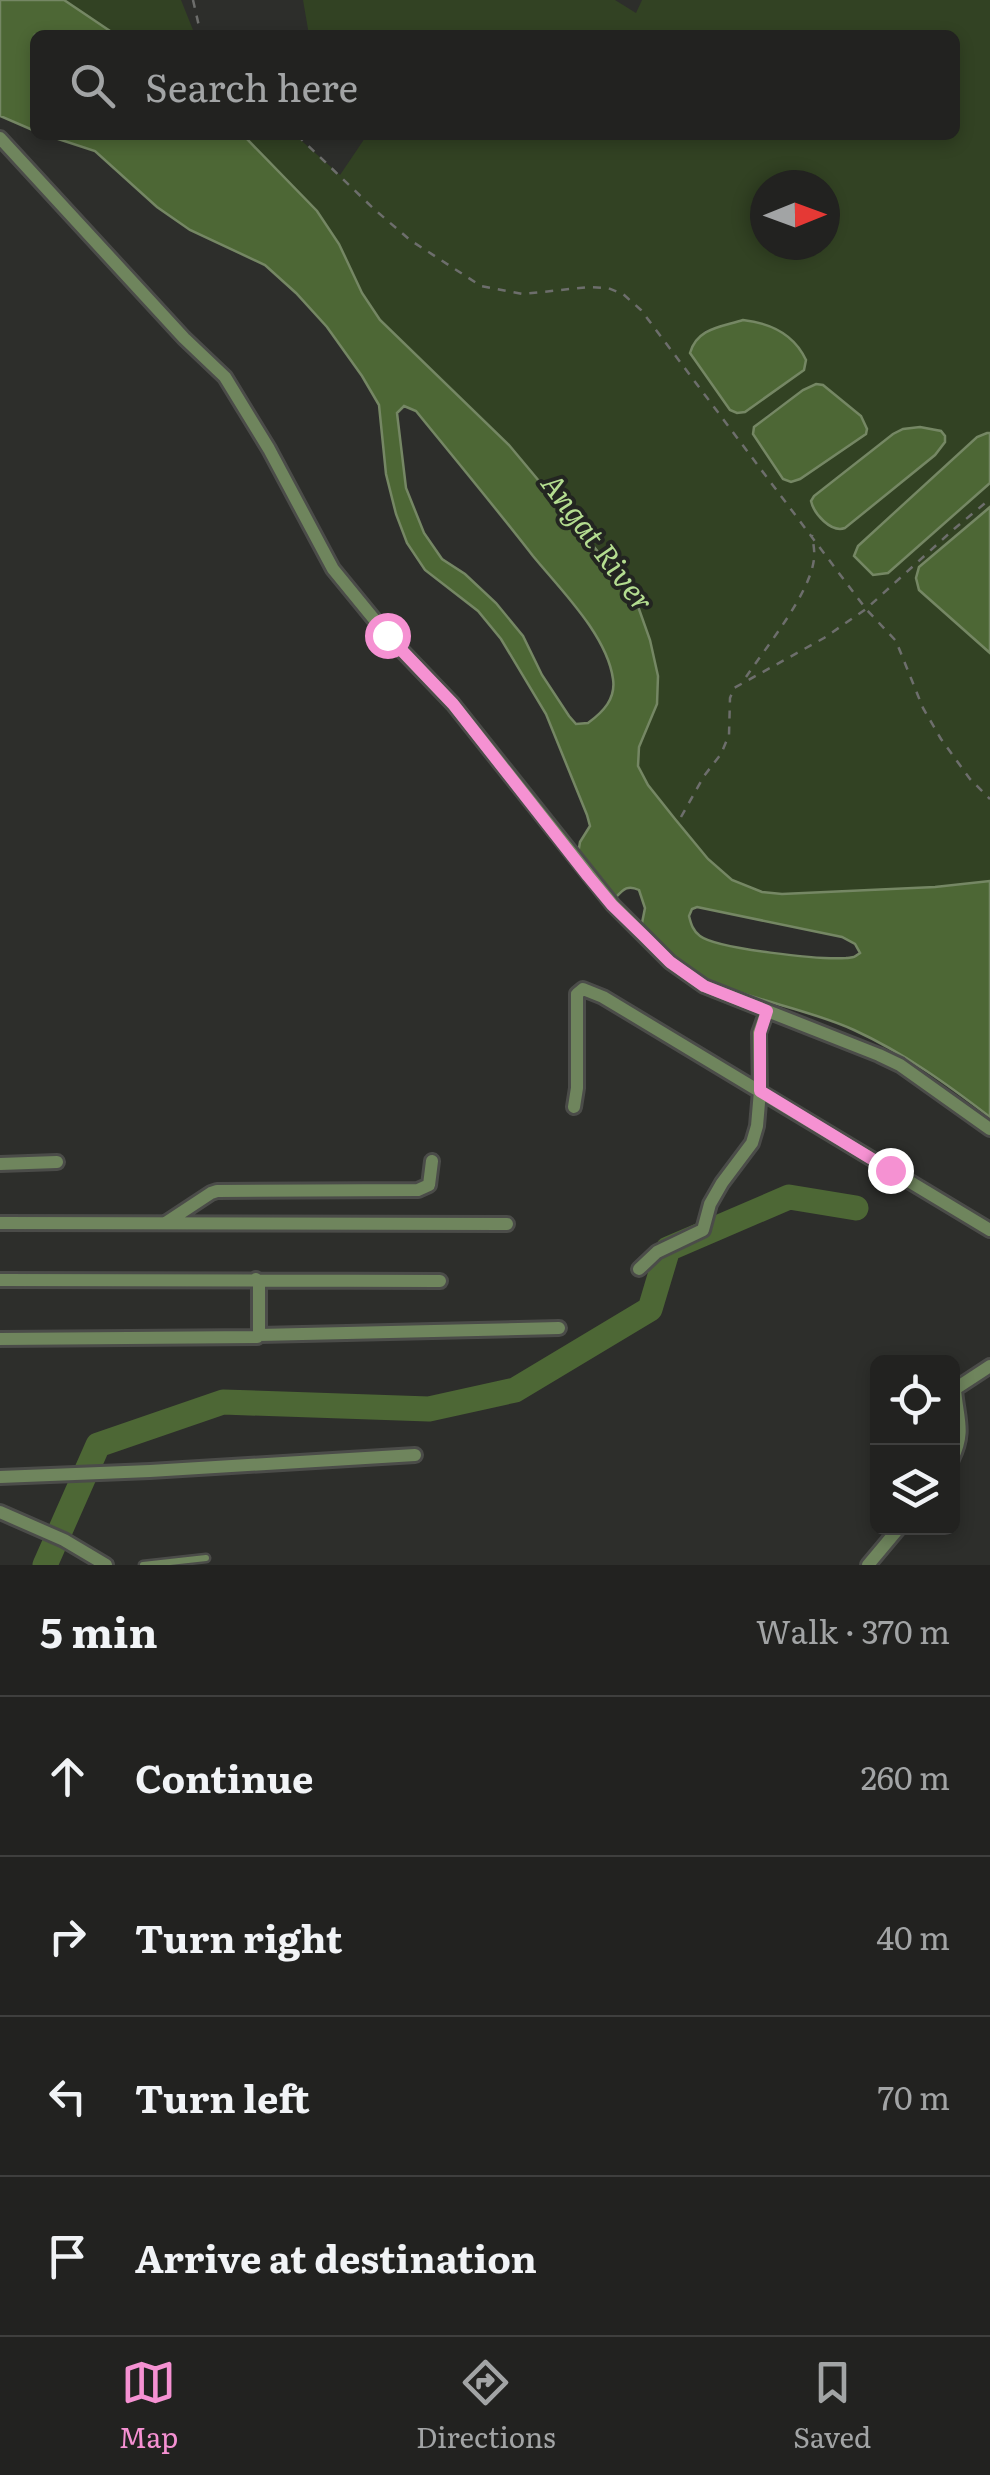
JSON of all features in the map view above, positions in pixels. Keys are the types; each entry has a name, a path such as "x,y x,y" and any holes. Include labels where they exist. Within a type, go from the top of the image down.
{"street":[{"path":"0,138 184,338 225,377 269,449 333,569 387,635 453,704 612,905 670,962 704,986 900,1065 990,1129"},
{"path":"574,1107 578,994 583,989 603,997 990,1230"},
{"path":"640,1269 658,1252 703,1230 710,1204 722,1182 752,1143 760,1091 760,1033 767,1011"},
{"path":"165,1224 218,1191 418,1190 429,1186 432,1161"},
{"path":"0,1164 57,1162"},
{"path":"0,1223 507,1224"},
{"path":"256,1279 258,1336"},
{"path":"0,1280 440,1281"},
{"path":"0,1339 559,1328"},
{"path":"958,1445 961,1424 955,1389 990,1366"},
{"path":"0,1477 415,1455"},
{"path":"0,1512 59,1537 106,1565"},
{"path":"868,1565 893,1535"}],"lane":[{"path":"142,1565 206,1558"}],"path":[{"path":"193,0 200,30"},
{"path":"302,140 410,240 481,286 524,294 608,288 623,294 642,310 866,609 896,641 941,739 990,799"},
{"path":"681,816 722,754 729,736 734,688 824,638 866,609 990,499"},
{"path":"744,680 798,600 810,574 814,556 811,533"}],"shaded area":[{"path":"0,0 64,0 109,30 30,30 30,129 0,116"},
{"path":"64,0 181,0 193,30 109,30"},
{"path":"303,0 615,0 636,13 642,0 990,0 990,433 977,437 858,546 944,523 990,483 990,507 919,566 919,590 990,653 990,881 782,894 741,885 729,878 693,842 639,767 638,753 646,728 601,553 509,445 380,320 317,211 248,140 301,140 340,175 364,140 960,140 960,30 308,30","holes":["743,320 804,370 745,412 737,413 704,331","815,384 824,385 861,416 766,416 803,390","934,428 935,455 845,528"]},
{"path":"61,140 248,140 317,211 380,320 509,445 634,595 658,676 657,704 639,747 638,766 675,819 708,859 732,880 762,892 782,894 990,881 990,1117 925,1070 872,1039 834,1022 727,988 687,969 641,928 645,908 639,890 628,888 614,899 578,854 590,826 546,714 501,639 478,611 425,570 407,543 386,474 379,405 362,376 327,327 265,265 190,230 157,207 95,151","holes":["404,406 416,411 569,598 602,646 613,679 612,693 603,710 588,723 576,724 569,716 523,636 496,603 442,559 424,533 406,488 397,413","697,907 842,937 855,944 860,953 846,958 815,957 747,949 710,941 698,934 689,916"]},
{"path":"743,320 780,331 795,343 806,360 804,370 745,412 737,413 730,410 690,353 704,333"},
{"path":"816,384 823,385 861,416 866,434 791,482 783,479 753,434 754,427"},
{"path":"920,427 941,431 945,436 935,455 845,528 834,528 819,517 811,501 814,496 893,434"},
{"path":"987,433 990,483 888,573 873,575 854,556 858,546 977,437"},
{"path":"990,507 990,653 919,590 916,578 919,567"}],"waterway":[{"path":"45,1565 98,1445 223,1402 429,1409 515,1390 650,1309 668,1249 789,1197 856,1208"}],"route":[{"path":"387,635 453,704 612,905 689,977 767,1011 760,1033 760,1091 890,1170"}],"water label":[{"name":"Angat River","path":"599,541"}]}
